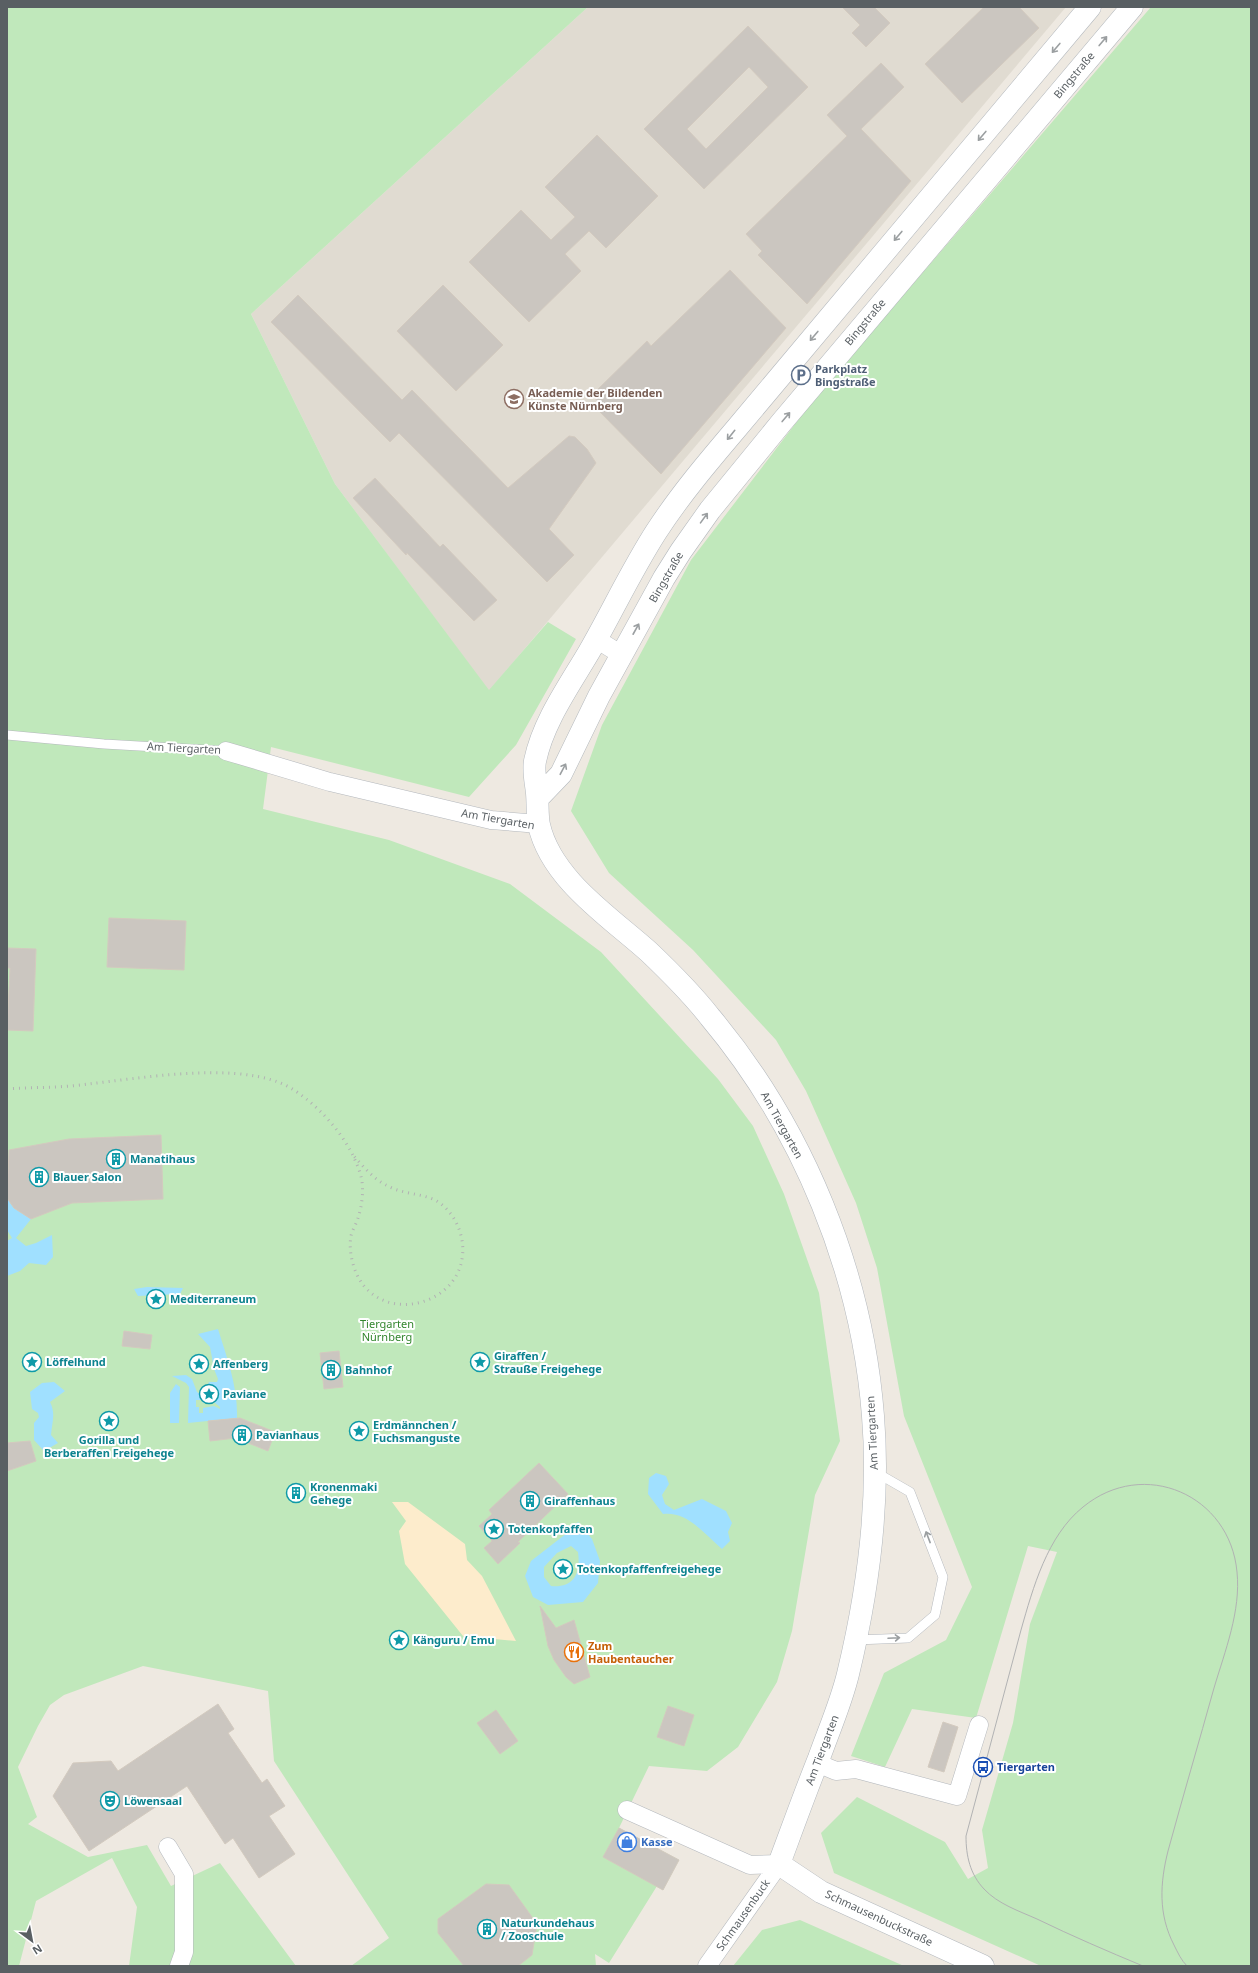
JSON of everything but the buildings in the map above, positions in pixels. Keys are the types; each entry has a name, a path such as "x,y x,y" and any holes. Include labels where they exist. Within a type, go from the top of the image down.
{"street":[{"path":"539,824 534,764 545,732 656,532 680,498 740,423 1090,7"},
{"name":"Bingstraße","path":"538,798 561,774 599,696 680,551 710,510 781,422 1132,7"},
{"path":"596,639 622,655"},
{"name":"Am Tiergarten","path":"226,750 330,782 491,820 539,824 552,857 565,876 672,975 724,1033 762,1088 800,1155 833,1232 856,1310 870,1384 875,1444 872,1530 855,1640 842,1697 779,1864"},
{"path":"817,1763 836,1771 856,1769 957,1796 979,1725"},
{"path":"627,1810 750,1865 779,1864"},
{"path":"168,1847 184,1874 184,1952 179,1966"},
{"name":"Schmausenbuck","path":"707,1966 779,1864"},
{"name":"Schmausenbuckstraße","path":"779,1864 821,1892 983,1966"}],"lane":[{"name":"Am Tiergarten","path":"7,735 104,744 226,750"},
{"path":"855,1640 908,1638 935,1615 943,1577 910,1492 874,1471"}],"shaded area":[{"name":"Akademie der Bildenden Künste Nürnberg","path":"588,7 1066,7 489,691 335,484 251,314"}],"green space":[{"name":"Tiergarten Nürnberg","path":"7,7 588,7 251,314 335,484 489,690 548,622 576,639 516,745 469,797 271,747 263,809 389,840 510,884 601,952 718,1079 753,1126 784,1194 819,1293 840,1441 815,1495 792,1631 777,1682 738,1747 707,1771 649,1766 619,1828 679,1860 663,1890 657,1886 609,1963 595,1954 596,1966 351,1966 389,1938 274,1761 268,1691 143,1666 64,1695 50,1705 18,1767 37,1817 28,1824 88,1857 147,1845 171,1886 220,1863 296,1966 129,1966 137,1907 112,1858 36,1901 19,1966 7,1966"},
{"path":"1151,7 1251,7 1251,1966 1041,1966 834,1873 821,1833 857,1797 945,1842 968,1879 988,1868 982,1830 1013,1723 1030,1624 1057,1552 1028,1546 976,1718 912,1709 885,1767 851,1756 884,1673 946,1640 972,1587 904,1416 877,1268 856,1203 806,1091 776,1040 693,950 609,873 571,811 602,725 691,560 815,398"},
{"path":"800,1920 904,1966 733,1966 762,1930"}],"sand":[{"path":"392,1502 408,1502 465,1544 467,1560 482,1576 516,1641 463,1636 405,1564 399,1531 406,1521"}],"water":[{"path":"7,1198 14,1208 31,1219 16,1238 26,1246 52,1235 53,1257 46,1265 29,1263 20,1271 7,1276 7,1241 12,1238 7,1230"},
{"path":"147,1287 183,1288 180,1294 138,1296 134,1289"},
{"path":"218,1329 234,1384 237,1418 188,1423 189,1387 186,1383 172,1376 186,1375 192,1379 197,1392 200,1394 205,1393 209,1382 217,1382 218,1379 214,1369 210,1347 198,1334","holes":["196,1400 202,1400 203,1403 213,1401 220,1407 220,1409 214,1406 203,1408 203,1413 199,1413 199,1407 196,1407"]},
{"path":"54,1382 65,1391 50,1402 53,1414 51,1435 58,1443 44,1451 34,1440 34,1423 39,1417 38,1413 32,1409 30,1392 42,1383"},
{"path":"176,1384 180,1387 179,1423 170,1423 170,1393"},
{"path":"656,1473 666,1476 669,1484 662,1495 665,1504 674,1510 702,1499 726,1511 732,1523 728,1532 730,1541 722,1549 688,1520 672,1514 663,1514 648,1494 649,1478"},
{"path":"578,1522 592,1539 600,1561 598,1583 583,1602 548,1605 533,1597 525,1576 531,1561 567,1533","holes":["571,1546 578,1552 579,1560 577,1573 574,1578 565,1584 551,1586 544,1577 544,1567 557,1553"]}],"tram line":[{"path":"1143,1966 1016,1910 996,1899 984,1889 972,1871 968,1858 966,1836 1021,1630 1036,1580 1043,1564 1060,1533 1070,1519 1083,1507 1107,1492 1132,1485 1157,1485 1180,1492 1201,1504 1219,1522 1231,1545 1237,1572 1237,1601 1231,1631 1168,1851 1163,1875 1162,1898 1165,1922 1174,1945 1181,1959 1187,1966"}],"railway":[{"path":"7,1089 68,1086 159,1076 210,1073 234,1073 257,1076 278,1082 291,1088 303,1096 324,1115 335,1128 345,1142 354,1157 360,1173 362,1179 361,1204 359,1216 352,1232 350,1242 351,1256 360,1281 376,1297 391,1303 406,1304 421,1302 436,1296 448,1287 457,1274 462,1259 462,1242 458,1225 448,1211 435,1200 393,1189 368,1172 352,1154"}],"place":[{"name":"Parkplatz Bingstraße","path":"801,375"},
{"name":"Akademie der Bildenden Künste Nürnberg","path":"514,399"},
{"name":"Manatihaus","path":"116,1159"},
{"name":"Blauer Salon","path":"39,1177"},
{"name":"Mediterraneum","path":"156,1299"},
{"name":"Löffelhund","path":"32,1362"},
{"name":"Giraffen / Strauße Freigehege","path":"480,1362"},
{"name":"Affenberg","path":"199,1364"},
{"name":"Bahnhof","path":"331,1370"},
{"name":"Paviane","path":"209,1394"},
{"name":"Gorilla und Berberaffen Freigehege","path":"109,1421"},
{"name":"Erdmännchen / Fuchsmanguste","path":"359,1431"},
{"name":"Pavianhaus","path":"242,1435"},
{"name":"Kronenmaki Gehege","path":"296,1493"},
{"name":"Giraffenhaus","path":"530,1501"},
{"name":"Totenkopfaffen","path":"494,1529"},
{"name":"Totenkopfaffenfreigehege","path":"563,1569"},
{"name":"Känguru / Emu","path":"399,1640"},
{"name":"Zum Haubentaucher","path":"574,1652"},
{"name":"Tiergarten","path":"983,1767"},
{"name":"Löwensaal","path":"110,1801"},
{"name":"Kasse","path":"627,1842"},
{"name":"Naturkundehaus / Zooschule","path":"487,1929"}]}
